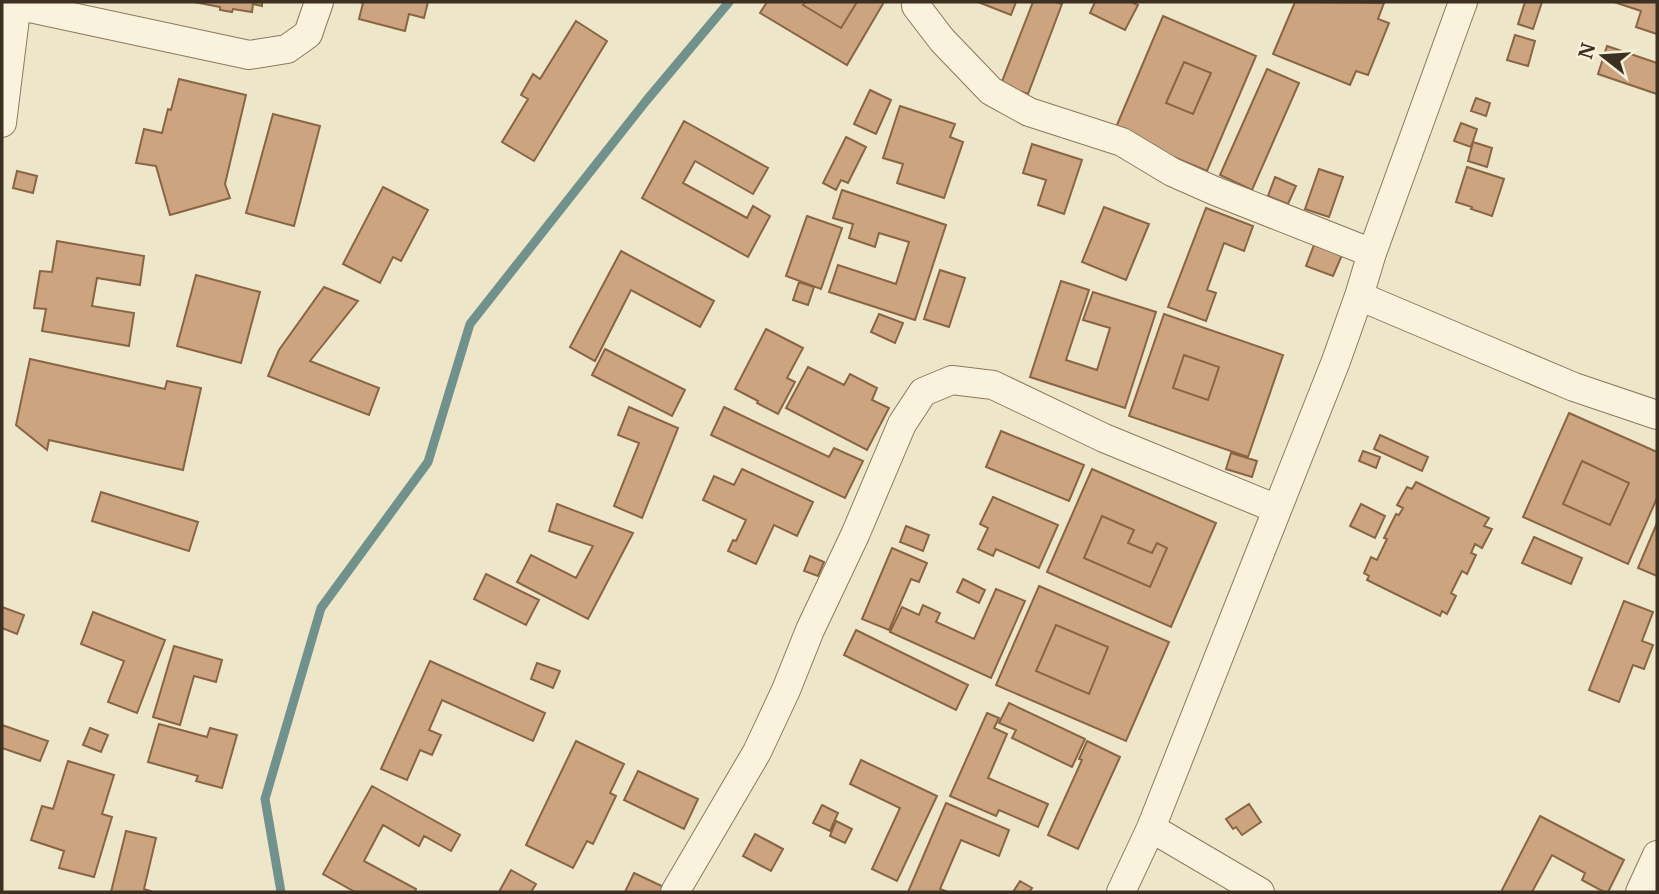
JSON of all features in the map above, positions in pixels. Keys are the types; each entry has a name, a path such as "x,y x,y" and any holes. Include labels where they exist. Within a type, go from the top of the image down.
{"street":[{"path":"2,122 17,4 248,55 287,49 308,34 318,2"},
{"path":"916,2 916,6 942,40 991,91 1029,113 1122,142 1172,172 1372,253"},
{"path":"1122,892 1151,828 1336,361 1463,2"},
{"path":"1359,296 1574,387 1657,415"},
{"path":"675,892 757,752 810,630 855,536 902,424 923,392 952,380 993,385 1104,438 1277,509"},
{"path":"1151,828 1260,892"},
{"path":"1640,892 1657,855"}],"building":[{"path":"194,2 262,2 262,6 253,4 252,12 233,9 232,12"},
{"path":"359,2 428,2 424,18 409,14 405,31 359,19 363,3"},
{"path":"767,2 805,2 803,5 841,28 857,2 884,2 847,65 760,13"},
{"path":"805,2 857,2 841,28 803,5"},
{"path":"978,2 1016,2 1011,15"},
{"path":"1033,2 1062,4 1028,94 1001,84"},
{"path":"1095,2 1131,2 1138,5 1125,30 1090,13"},
{"path":"1295,2 1384,3 1378,19 1389,23 1368,75 1356,71 1350,85 1273,54"},
{"path":"1525,2 1542,2 1533,29 1518,24"},
{"path":"1614,2 1657,2 1657,34 1636,27 1641,11"},
{"path":"1163,16 1256,56 1207,171 1114,132","holes":["1184,62 1211,73 1193,114 1166,103"]},
{"path":"576,21 607,41 534,161 502,142 528,99 521,95 533,74 540,79"},
{"path":"1515,35 1535,41 1528,66 1507,60"},
{"path":"1607,46 1657,63 1657,94 1598,74"},
{"path":"1184,62 1211,73 1193,114 1166,103"},
{"path":"1267,69 1299,83 1252,190 1220,175"},
{"path":"179,79 246,95 225,184 230,198 170,215 156,166 136,163 144,129 162,133"},
{"path":"870,90 891,100 876,134 854,124"},
{"path":"1476,98 1490,103 1486,116 1471,111"},
{"path":"900,106 955,124 950,137 963,142 944,198 897,183 903,164 883,158"},
{"path":"273,114 320,126 294,226 246,213"},
{"path":"684,121 768,168 753,194 695,161 683,183 747,218 753,206 770,216 748,257 642,198"},
{"path":"1461,123 1477,129 1471,147 1454,141"},
{"path":"846,137 866,147 848,183 841,180 836,190 823,183"},
{"path":"1473,142 1492,148 1487,167 1468,161"},
{"path":"1032,144 1082,160 1064,214 1038,205 1046,180 1023,173"},
{"path":"1467,167 1504,179 1492,216 1456,202"},
{"path":"1319,169 1343,177 1329,217 1305,209"},
{"path":"17,171 37,176 33,193 13,188"},
{"path":"1275,177 1296,186 1288,204 1268,196"},
{"path":"383,187 428,210 401,261 393,257 380,283 343,264"},
{"path":"842,190 946,225 915,320 829,292 838,265 896,284 909,242 879,233 875,247 849,238 853,224 833,218"},
{"path":"1104,207 1149,224 1126,280 1082,262"},
{"path":"1206,208 1253,226 1244,251 1224,243 1207,290 1216,293 1206,321 1168,307"},
{"path":"807,216 842,228 821,289 786,276"},
{"path":"57,241 144,256 140,285 97,278 92,306 134,313 129,346 42,331 46,309 34,308 40,271 52,272"},
{"path":"1314,245 1342,255 1333,276 1306,266"},
{"path":"621,251 714,301 700,327 631,290 595,361 570,347"},
{"path":"940,270 965,278 949,327 924,319"},
{"path":"196,275 260,292 241,363 177,346"},
{"path":"1061,281 1089,290 1066,360 1097,370 1110,328 1083,320 1093,292 1156,312 1125,408 1030,377"},
{"path":"799,282 814,287 808,305 793,300"},
{"path":"324,287 358,301 310,361 379,388 369,415 268,376 279,350"},
{"path":"879,314 903,323 895,343 871,332"},
{"path":"1164,314 1283,355 1248,457 1129,416","holes":["1184,355 1219,367 1208,400 1173,388"]},
{"path":"766,329 803,348 787,378 795,382 778,414 735,389"},
{"path":"605,349 685,390 672,416 592,375"},
{"path":"1184,355 1219,367 1208,400 1173,388"},
{"path":"30,359 165,389 167,381 201,388 183,470 49,440 47,450 16,425"},
{"path":"808,367 844,385 850,374 877,388 872,400 889,408 867,450 786,408"},
{"path":"629,407 678,428 642,518 614,506 639,443 618,435"},
{"path":"724,407 829,457 834,448 863,461 845,498 711,435"},
{"path":"1569,413 1657,452 1657,498 1628,564 1523,517","holes":["1582,461 1629,483 1610,525 1563,504"]},
{"path":"1001,431 1084,465 1069,501 986,467"},
{"path":"1380,435 1428,457 1422,471 1374,449"},
{"path":"1363,451 1380,457 1376,468 1359,461"},
{"path":"1231,453 1257,461 1252,477 1226,469"},
{"path":"1582,461 1629,483 1610,525 1563,504"},
{"path":"742,469 813,502 797,536 774,525 756,564 728,551 746,520 703,500 714,476 734,485"},
{"path":"1092,469 1216,523 1171,627 1047,572","holes":["1102,516 1134,530 1128,543 1152,553 1157,543 1167,548 1150,587 1084,558"]},
{"path":"1416,482 1489,518 1484,526 1492,529 1482,548 1475,544 1471,553 1476,555 1467,574 1462,571 1451,593 1456,596 1447,614 1442,611 1440,616 1367,580 1369,576 1364,573 1371,557 1377,560 1396,514 1399,515 1403,508 1397,505 1407,487 1412,489"},
{"path":"101,492 198,522 189,551 92,521"},
{"path":"993,497 1058,525 1039,568 996,549 993,556 978,549 988,528 980,524"},
{"path":"557,504 633,533 588,619 517,582 531,555 576,578 593,546 549,531"},
{"path":"1361,504 1385,516 1375,538 1350,526"},
{"path":"1102,516 1134,530 1128,543 1152,553 1157,543 1167,548 1150,587 1084,558"},
{"path":"1657,523 1657,576 1638,568"},
{"path":"906,526 929,535 923,551 900,542"},
{"path":"1534,537 1582,558 1571,584 1522,563"},
{"path":"892,548 927,563 919,582 911,579 889,630 862,619"},
{"path":"810,556 824,562 818,576 804,571"},
{"path":"486,574 539,600 526,625 474,599"},
{"path":"963,579 985,590 979,603 957,592"},
{"path":"1039,586 1169,642 1126,741 996,685","holes":["1056,625 1108,647 1089,694 1036,671"]},
{"path":"996,589 1025,601 991,678 890,632 902,607 919,615 923,605 940,613 936,622 974,639"},
{"path":"1624,601 1653,612 1642,641 1653,645 1644,669 1633,665 1619,702 1589,690"},
{"path":"2,607 24,615 17,634 2,628"},
{"path":"93,612 165,640 137,713 108,702 124,661 81,644"},
{"path":"1056,625 1108,647 1089,694 1036,671"},
{"path":"856,630 968,685 956,710 844,655"},
{"path":"174,646 222,660 216,682 194,676 180,725 153,717"},
{"path":"430,661 545,713 533,741 442,700 429,730 441,735 432,755 420,750 407,780 381,769"},
{"path":"537,663 560,671 553,688 531,679"},
{"path":"1009,703 1085,739 1072,767 1012,738 1016,730 999,723"},
{"path":"987,713 999,718 994,728 1007,734 988,778 1048,804 1038,827 999,810 996,816 950,796"},
{"path":"159,724 207,737 210,728 237,735 222,788 196,781 198,776 148,762"},
{"path":"2,725 48,741 40,761 2,748"},
{"path":"90,728 108,735 101,752 83,745"},
{"path":"576,741 624,764 610,793 616,796 593,844 587,841 573,868 526,845"},
{"path":"1087,741 1120,757 1078,849 1048,835 1082,760 1079,759"},
{"path":"861,760 937,796 897,881 872,869 900,808 850,784"},
{"path":"68,761 114,775 102,814 112,817 94,877 59,868 64,851 31,840 42,806 53,809"},
{"path":"638,771 698,799 684,829 624,800"},
{"path":"372,786 460,835 451,851 424,836 419,846 383,825 364,861 416,889 415,892 355,892 323,874"},
{"path":"946,803 1009,830 999,856 961,840 940,889 948,892 908,892"},
{"path":"1249,804 1261,822 1242,835 1236,827 1233,829 1226,819"},
{"path":"822,805 838,813 830,831 813,823"},
{"path":"1540,816 1624,860 1608,892 1582,880 1585,873 1552,855 1532,892 1501,892"},
{"path":"836,821 852,829 845,843 830,836"},
{"path":"126,831 156,838 144,889 153,892 111,892"},
{"path":"755,834 783,849 771,871 743,856"},
{"path":"511,870 536,884 531,892 499,892"},
{"path":"634,873 666,888 664,892 625,892"},
{"path":"1020,881 1032,888 1029,892 1013,892"}],"waterway":[{"path":"281,892 265,799 321,608 428,462 470,324 646,101 729,2"}]}
